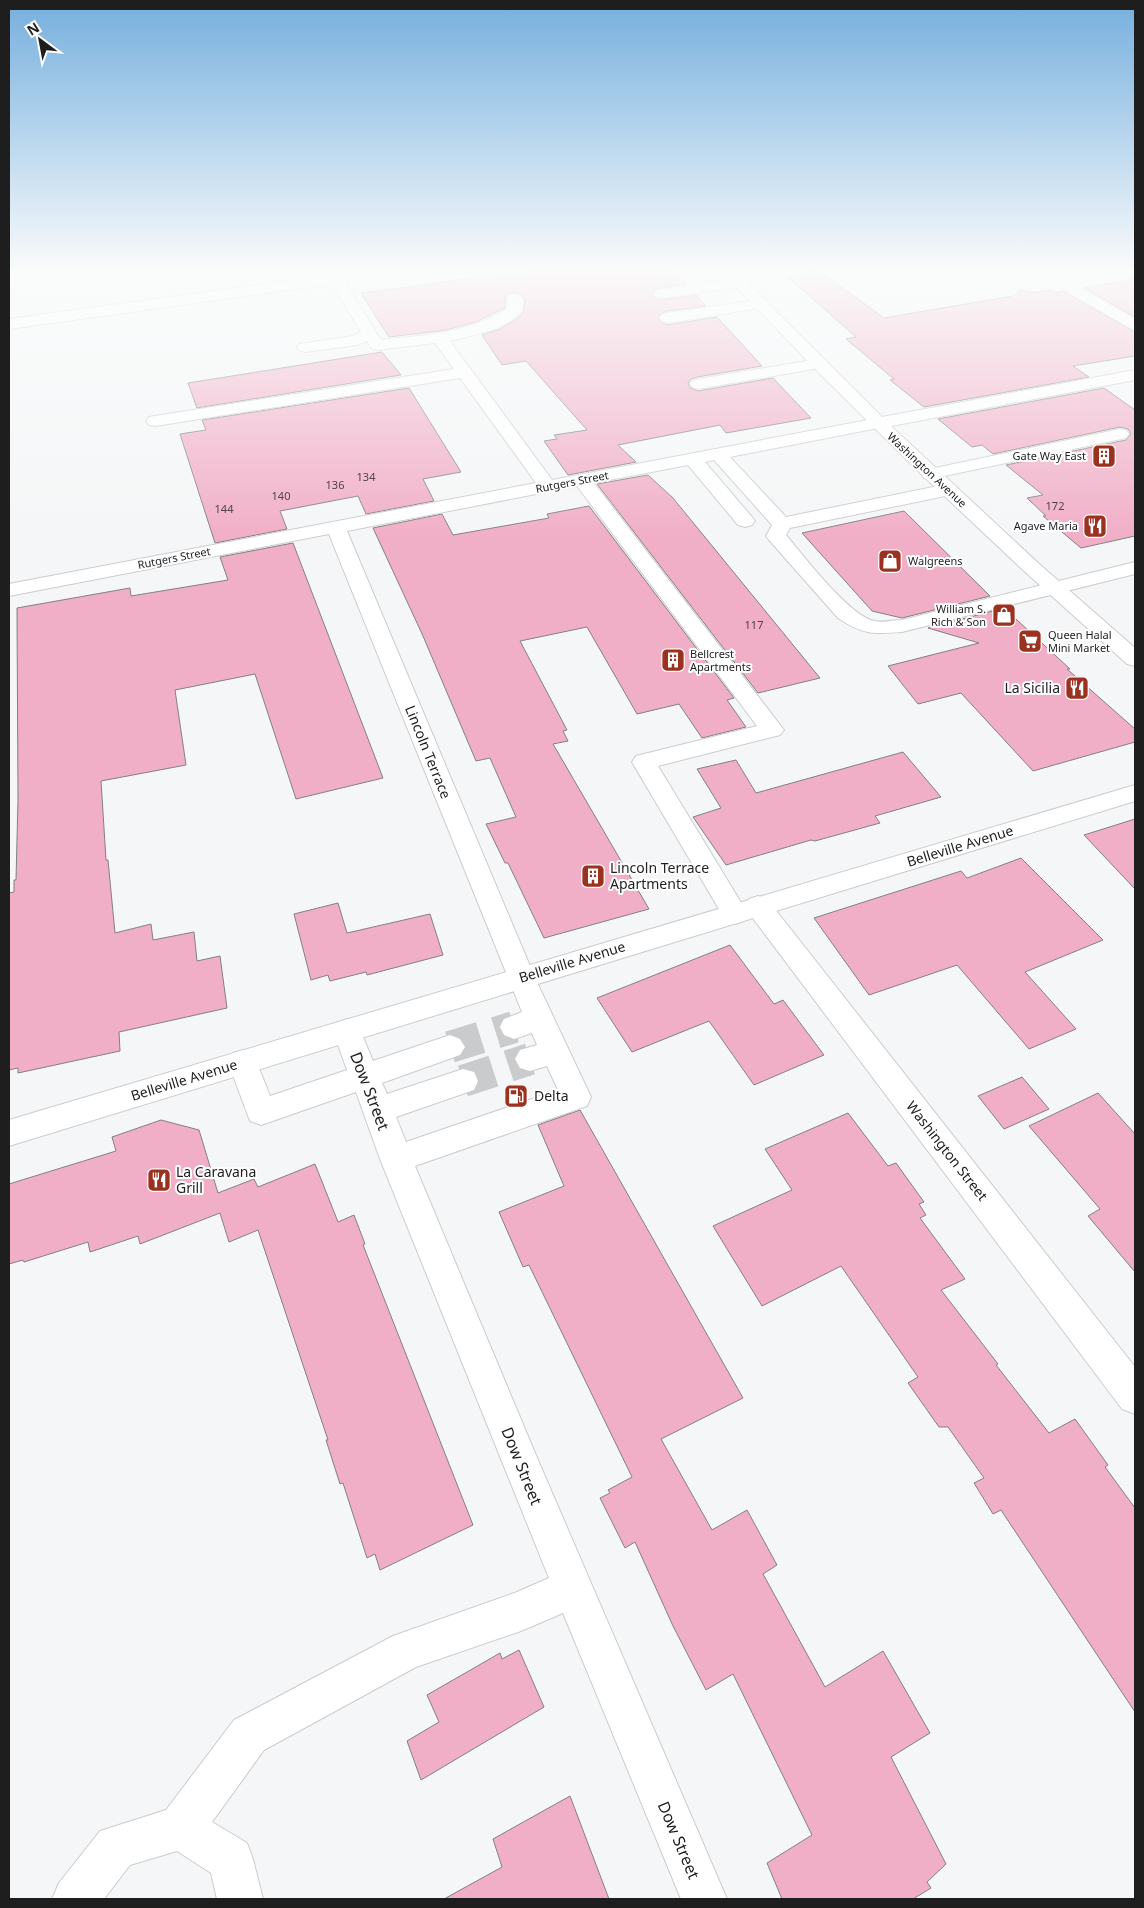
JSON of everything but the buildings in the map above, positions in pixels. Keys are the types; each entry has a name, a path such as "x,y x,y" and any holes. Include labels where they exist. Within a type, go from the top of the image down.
{"street":[{"path":"457,360 548,487"},
{"name":"Washington Avenue","path":"815,360 930,474 1135,659"},
{"path":"698,384 819,364"},
{"path":"155,421 466,372"},
{"name":"Rutgers Street","path":"9,590 335,526 1135,375"},
{"path":"930,474 1120,434"},
{"path":"718,454 782,524"},
{"path":"693,459 745,521"},
{"name":"Washington Street","path":"582,480 772,730 644,762 746,910 1135,1396"},
{"path":"782,524 948,490"},
{"path":"782,524 776,536 845,614 859,623 873,628 902,626 1135,568"},
{"name":"Lincoln Terrace","path":"335,526 521,978 526,1022 543,1056 576,1097 396,1159"},
{"name":"Belleville Avenue","path":"9,1133 1135,793"},
{"name":"Dow Street","path":"347,1031 396,1159 572,1588 704,1899"},
{"path":"243,1062 261,1112 450,1047"},
{"path":"377,1110 464,1081"},
{"path":"75,1899 116,1847 180,1828 248,1735 407,1650 521,1611 572,1588"},
{"path":"180,1828 231,1859 240,1899"}],"tunnel":[{"path":"450,1047 514,1027"},
{"path":"463,1081 530,1059"}],"place":[{"name":"Gate Way East","path":"1104,456"},
{"name":"Agave Maria","path":"1095,526"},
{"name":"Walgreens","path":"890,561"},
{"name":"William S. Rich & Son","path":"1004,615"},
{"name":"Queen Halal Mini Market","path":"1030,641"},
{"name":"Bellcrest Apartments","path":"673,660"},
{"name":"La Sicilia","path":"1077,688"},
{"name":"Lincoln Terrace Apartments","path":"593,876"},
{"name":"Delta","path":"516,1096"},
{"name":"La Caravana Grill","path":"159,1180"}]}
